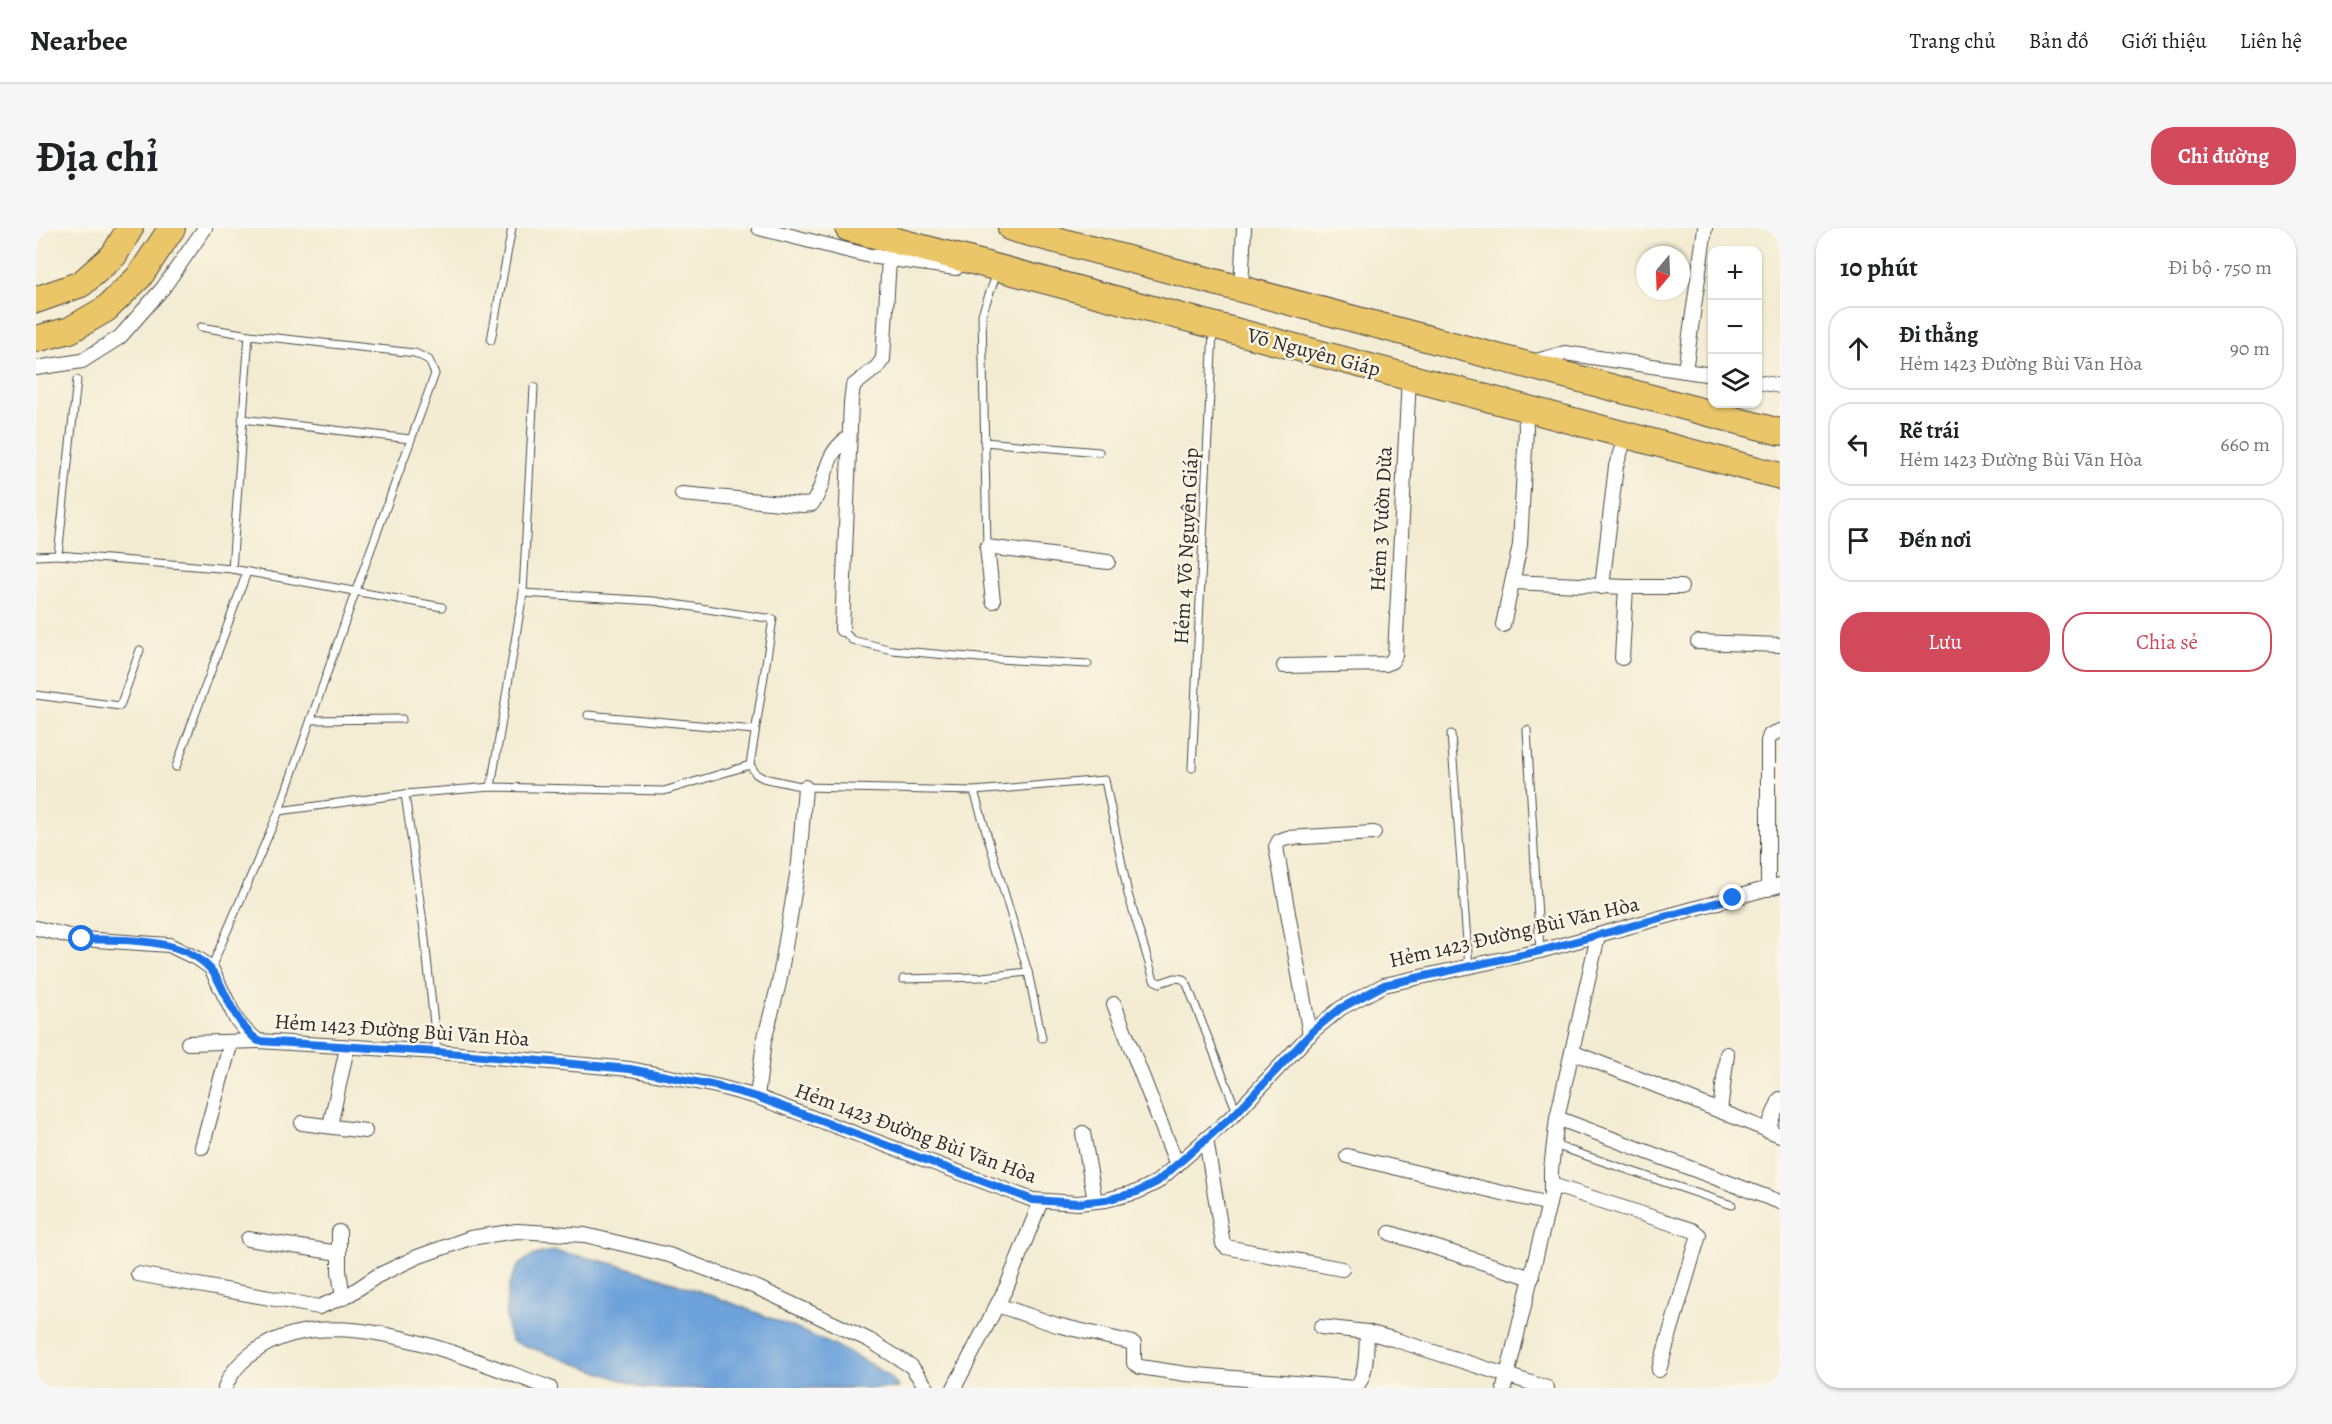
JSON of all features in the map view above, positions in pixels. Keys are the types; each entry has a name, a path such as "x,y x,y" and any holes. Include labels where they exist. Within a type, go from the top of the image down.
{"highway":[{"path":"36,300 81,284 114,255 130,228"},
{"path":"36,339 70,330 106,309 139,277 172,228"},
{"name":"Võ Nguyên Giáp","path":"848,228 1780,476"},
{"name":"Võ Nguyên Giáp","path":"1021,229 1780,432"}],"street":[{"path":"36,368 82,361 120,337 163,288 205,228"},
{"path":"759,228 870,256 1038,279"},
{"path":"1241,289 1244,228"},
{"path":"1685,371 1705,228"},
{"path":"842,629 848,438 854,386 878,367 884,359 889,259"},
{"path":"1526,364 1565,352 1708,374"},
{"name":"Hẻm 3 Vườn Dừa","path":"1284,666 1386,664 1392,661 1395,655 1409,377"},
{"path":"1762,383 1780,386"},
{"path":"1503,625 1514,582 1520,545 1525,408"},
{"path":"1602,587 1616,466 1626,435"},
{"path":"682,494 812,504 817,497 832,454 840,443 848,438"},
{"path":"993,601 987,547 1108,562"},
{"path":"1514,582 1602,587 1681,587"},
{"path":"1622,658 1626,587"},
{"path":"1698,642 1780,645"},
{"path":"1774,887 1767,741 1770,735 1780,731"},
{"path":"757,1097 764,1041 779,983 799,863 805,788"},
{"path":"1310,1035 1276,848 1279,841 1287,838 1374,833"},
{"name":"Hẻm 1423 Đường Bùi Văn Hòa","path":"211,968 236,1018 258,1041 437,1052 630,1069 716,1086 757,1097 1041,1202 1078,1203 1137,1192 1157,1182 1237,1112 1310,1035 1341,1008 1384,985 1540,951 1774,887"},
{"path":"36,928 82,939 169,945 211,968"},
{"path":"1506,1381 1549,1203 1557,1118 1598,936"},
{"path":"1114,1004 1177,1165"},
{"path":"188,1042 258,1041"},
{"path":"202,1147 231,1042"},
{"path":"330,1126 347,1048"},
{"path":"1572,1052 1774,1132 1780,1099"},
{"path":"1720,1111 1728,1054"},
{"path":"1557,1118 1780,1202"},
{"path":"302,1123 365,1131"},
{"path":"1083,1133 1095,1201"},
{"path":"1206,1139 1223,1244 1226,1247 1342,1269"},
{"path":"1347,1156 1549,1203"},
{"path":"1552,1185 1692,1230 1699,1235 1659,1370"},
{"path":"954,1388 997,1305 1041,1202"},
{"path":"138,1274 319,1307 343,1298 377,1276 417,1257 470,1238 517,1231 585,1235 669,1255 758,1288 869,1340 911,1366 927,1388"},
{"path":"339,1232 343,1298"},
{"path":"1390,1233 1532,1278"},
{"path":"248,1239 339,1253"},
{"path":"997,1305 1057,1325 1134,1344 1134,1363 1140,1367 1186,1374 1355,1388 1361,1383 1363,1375 1367,1332"},
{"path":"1321,1327 1367,1332 1506,1381 1547,1388"},
{"path":"225,1388 228,1377 245,1357 272,1340 299,1331 332,1329 377,1333 424,1343 550,1388"}],"lane":[{"path":"491,340 512,228"},
{"path":"987,547 982,314 997,273"},
{"name":"Hẻm 4 Võ Nguyên Giáp","path":"1192,768 1213,325"},
{"path":"201,327 249,336 415,353 429,360 435,374 279,811 211,968"},
{"path":"232,569 249,336"},
{"path":"58,555 77,380"},
{"path":"491,787 523,593 534,387"},
{"path":"242,419 410,440"},
{"path":"984,442 1099,452"},
{"path":"36,556 58,555 232,569 442,607"},
{"path":"176,766 247,572"},
{"path":"523,593 654,601 773,619 750,765 756,774 763,778 805,788 974,791 1105,780 1128,894 1154,980 1160,983 1175,978 1183,979 1187,984 1237,1112"},
{"path":"842,629 852,639 892,650 1088,664"},
{"path":"36,695 120,706 140,650"},
{"path":"588,715 754,730"},
{"path":"311,720 402,719"},
{"path":"1527,730 1540,951"},
{"path":"1451,734 1469,967"},
{"path":"279,811 405,794 491,787 664,791 750,765"},
{"path":"974,791 1028,972 1042,1038"},
{"path":"405,794 424,930 437,1052"},
{"path":"903,979 982,977 1028,972"},
{"path":"1554,1145 1732,1205"}],"water":[{"path":"555,1251 639,1271 779,1322 857,1357 884,1373 899,1388 644,1388 512,1341 506,1311 512,1277 517,1268 527,1259"}],"route":[{"path":"82,939 169,945 200,960 211,968 236,1018 258,1041 437,1052 630,1069 716,1086 757,1097 1033,1200 1078,1203 1106,1200 1137,1192 1157,1182 1237,1112 1314,1030 1360,996 1384,985 1540,951 1733,898"}]}
